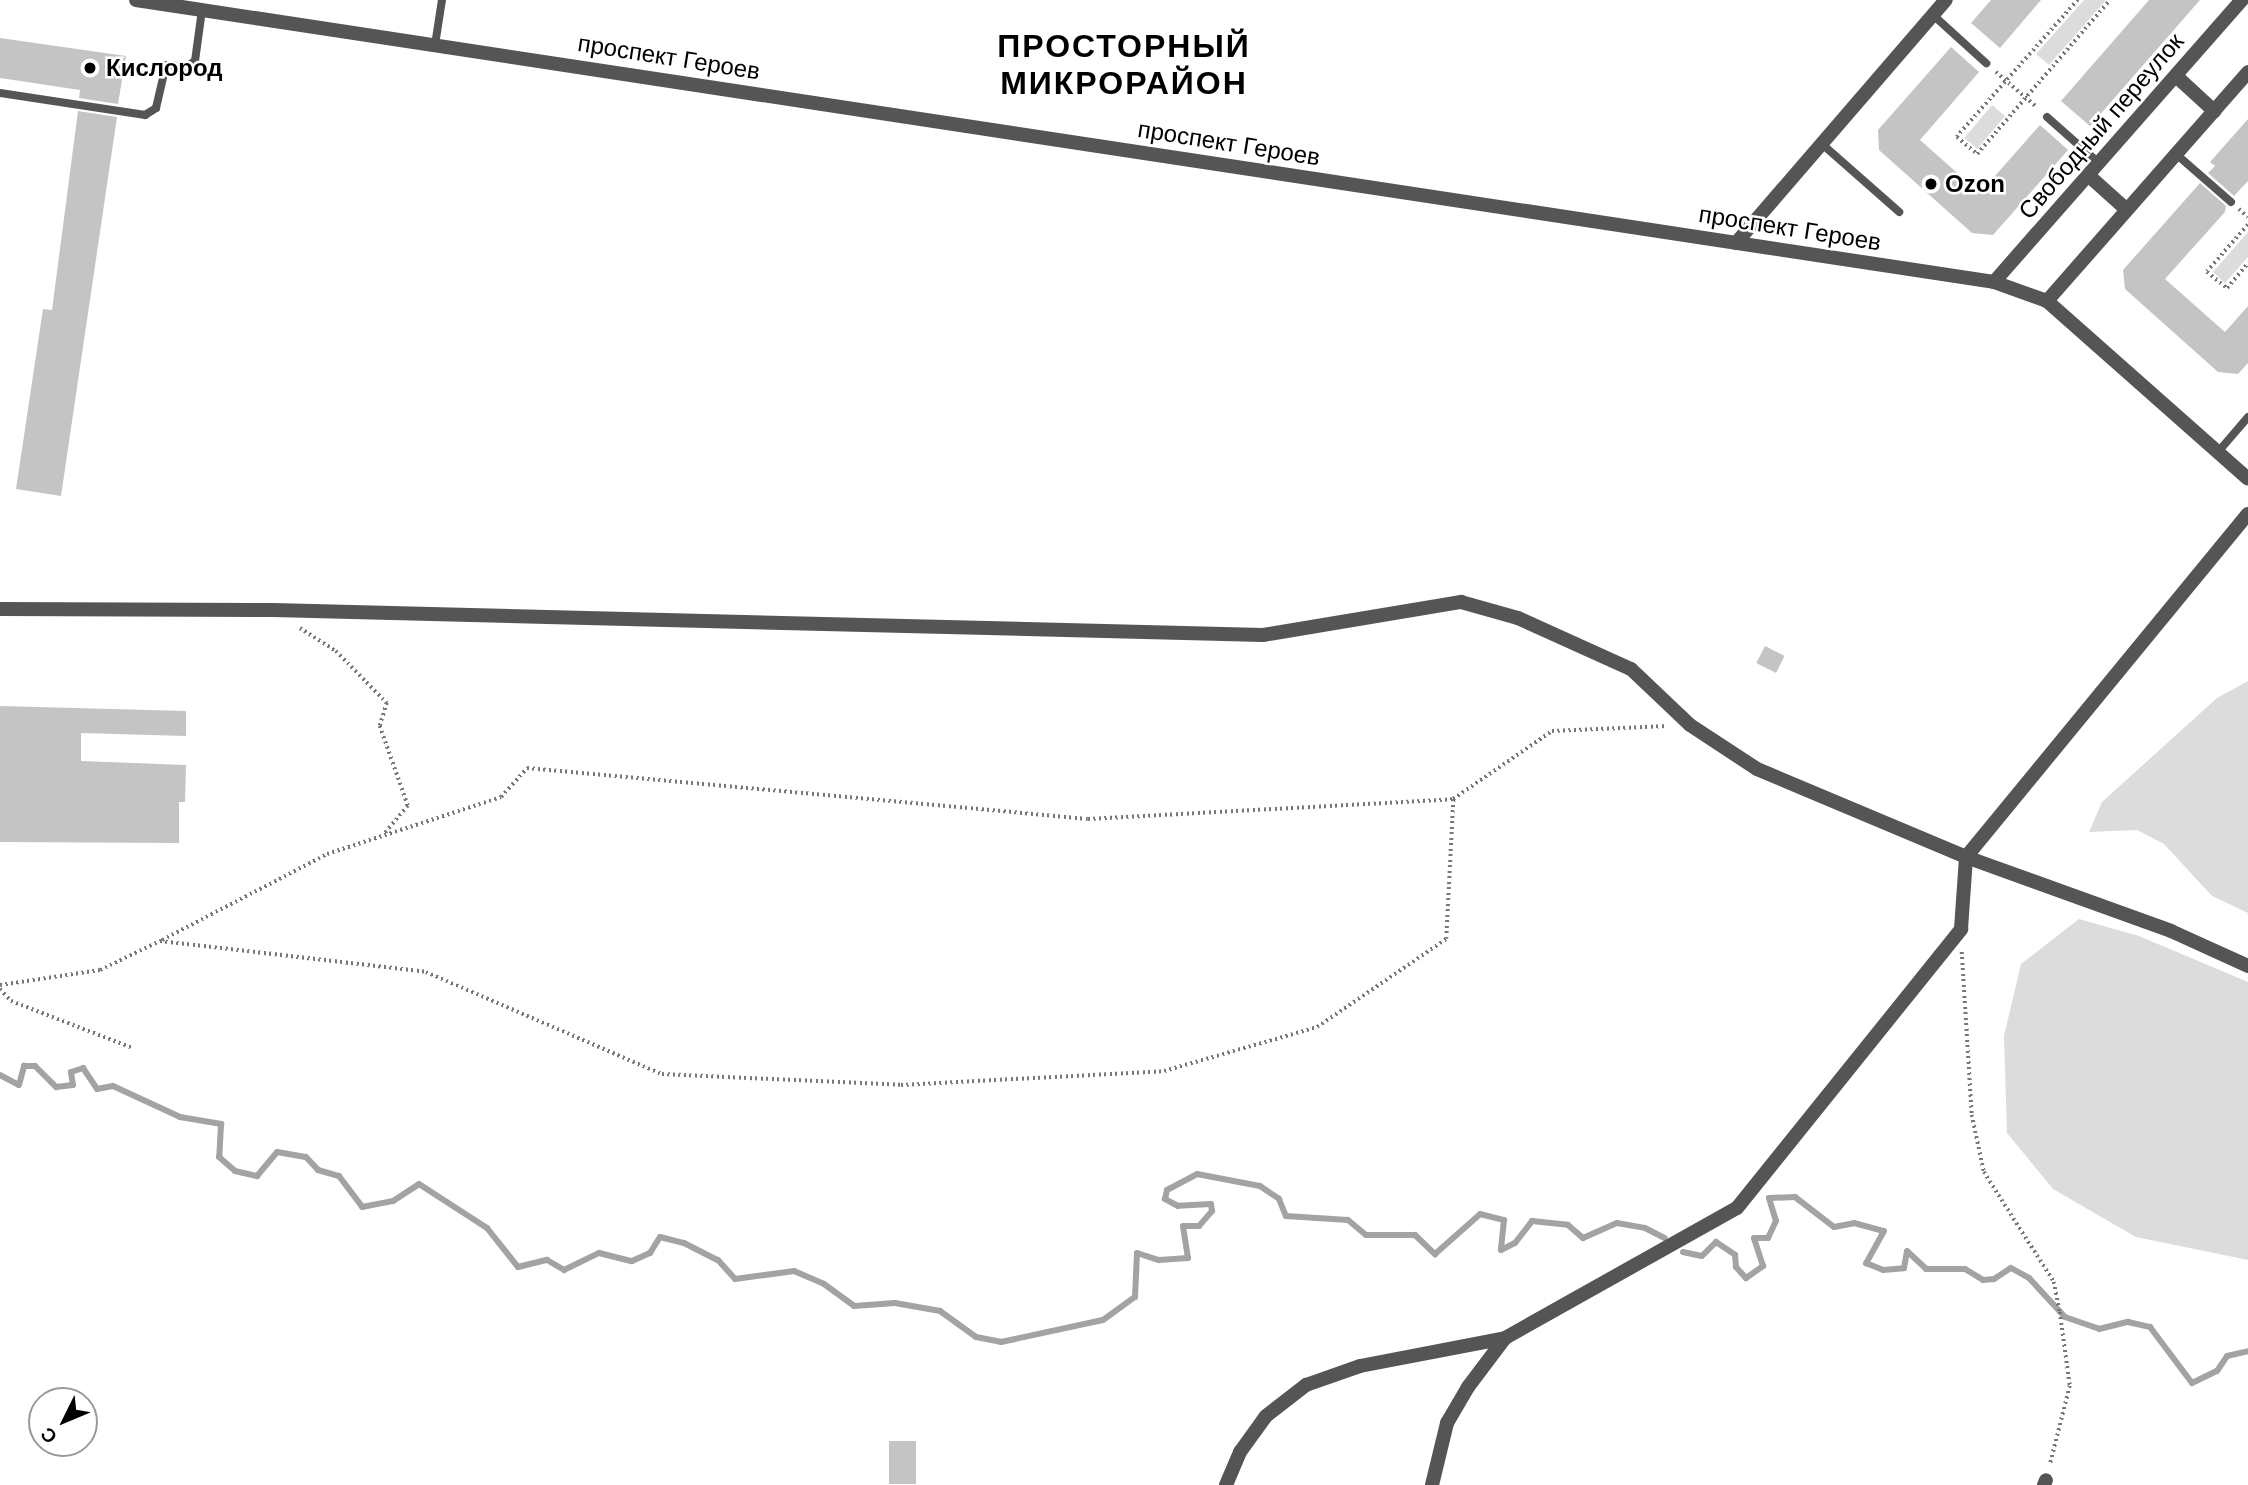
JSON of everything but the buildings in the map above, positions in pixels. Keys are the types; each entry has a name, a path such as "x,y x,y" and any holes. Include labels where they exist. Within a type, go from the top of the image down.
{"street":[{"name":"проспект Героев","path":"136,0 203,5 435,45 1994,282 2047,301 2248,479"},
{"path":"1736,243 1946,0"},
{"name":"Свободный переулок","path":"1994,282 2242,0"},
{"path":"2047,301 2248,72"},
{"path":"2176,76 2214,111"},
{"path":"2088,176 2127,209"},
{"path":"1226,1485 1240,1452 1266,1416 1306,1385 1360,1366 1505,1338 1737,1208 1961,929 1966,857 2248,514"},
{"path":"0,609 273,610 1262,635 1461,602 1518,618 1631,669 1690,725 1757,769 1966,857 2171,931 2248,966"},
{"path":"1432,1485 1447,1423 1505,1338"}],"lane":[{"path":"435,45 442,0"},
{"path":"0,93 145,116 156,108 166,65 186,66 195,61 203,5"},
{"path":"1933,15 1986,63"},
{"path":"2047,117 2099,163"},
{"path":"1822,144 1899,212"},
{"path":"2176,154 2231,202"},
{"path":"2218,453 2248,417"}],"path":[{"path":"2078,0 1957,137 1977,154 2110,0"},
{"path":"1986,63 2047,117"},
{"path":"2248,225 2207,272 2227,288 2248,263"},
{"path":"273,610 337,651 387,703 380,726 408,806 383,837"},
{"path":"133,1048 11,1001 0,987 100,970 327,854 501,797 527,768 1088,819 1453,799 1552,731 1690,725"},
{"path":"160,941 426,972 662,1074 901,1085 1164,1071 1317,1027 1446,939 1453,799"},
{"path":"1961,929 1972,1115 1984,1172 2054,1282 2060,1312 2070,1386 2045,1483"}],"shaded area":[{"path":"2084,0 2106,0 2049,65 2036,54"},
{"path":"1992,105 2005,116 1977,149 1964,138"},
{"path":"2248,232 2248,257 2225,283 2213,272"},
{"path":"2248,681 2248,913 2212,896 2164,844 2137,830 2089,832 2102,802 2217,698"},
{"path":"2079,919 2139,936 2248,982 2248,1260 2136,1237 2053,1189 2007,1133 2004,1036 2021,964"}],"waterway":[{"path":"0,1075 19,1085 24,1066 35,1066 56,1087 73,1085 71,1072 83,1068 97,1089 113,1086 180,1117 221,1124 219,1157 235,1171 257,1176 277,1152 306,1157 318,1170 339,1176 362,1207 393,1201 419,1184 487,1228 518,1267 547,1260 564,1270 599,1253 632,1261 650,1253 660,1237 684,1243 718,1260 735,1279 794,1271 824,1284 854,1306 895,1303 940,1311 976,1337 1001,1342 1103,1320 1135,1297 1137,1253 1159,1260 1188,1258 1183,1226 1199,1226 1212,1211 1211,1204 1178,1206 1165,1199 1167,1190 1197,1174 1260,1186 1279,1199 1286,1216 1348,1220 1366,1235 1415,1235 1435,1254 1480,1214 1504,1220 1501,1250 1515,1243 1532,1221 1568,1225 1583,1238 1617,1223 1645,1228 1665,1238"},
{"path":"1683,1252 1702,1256 1716,1242 1735,1255 1736,1267 1746,1278 1763,1266 1754,1238 1768,1238 1776,1221 1769,1198 1795,1197 1834,1227 1854,1223 1884,1231 1866,1263 1883,1270 1904,1268 1907,1251 1926,1269 1965,1269 1983,1280 1994,1279 2011,1268 2029,1278 2065,1317 2099,1329 2128,1322 2150,1327 2192,1383 2217,1371 2227,1356 2248,1351"}],"place":[{"name":"Кислород","path":"90,68"},
{"name":"Ozon","path":"1931,184"}],"district":[{"name":"ПРОСТОРНЫЙ МИКРОРАЙОН","path":"1124,66"}]}
